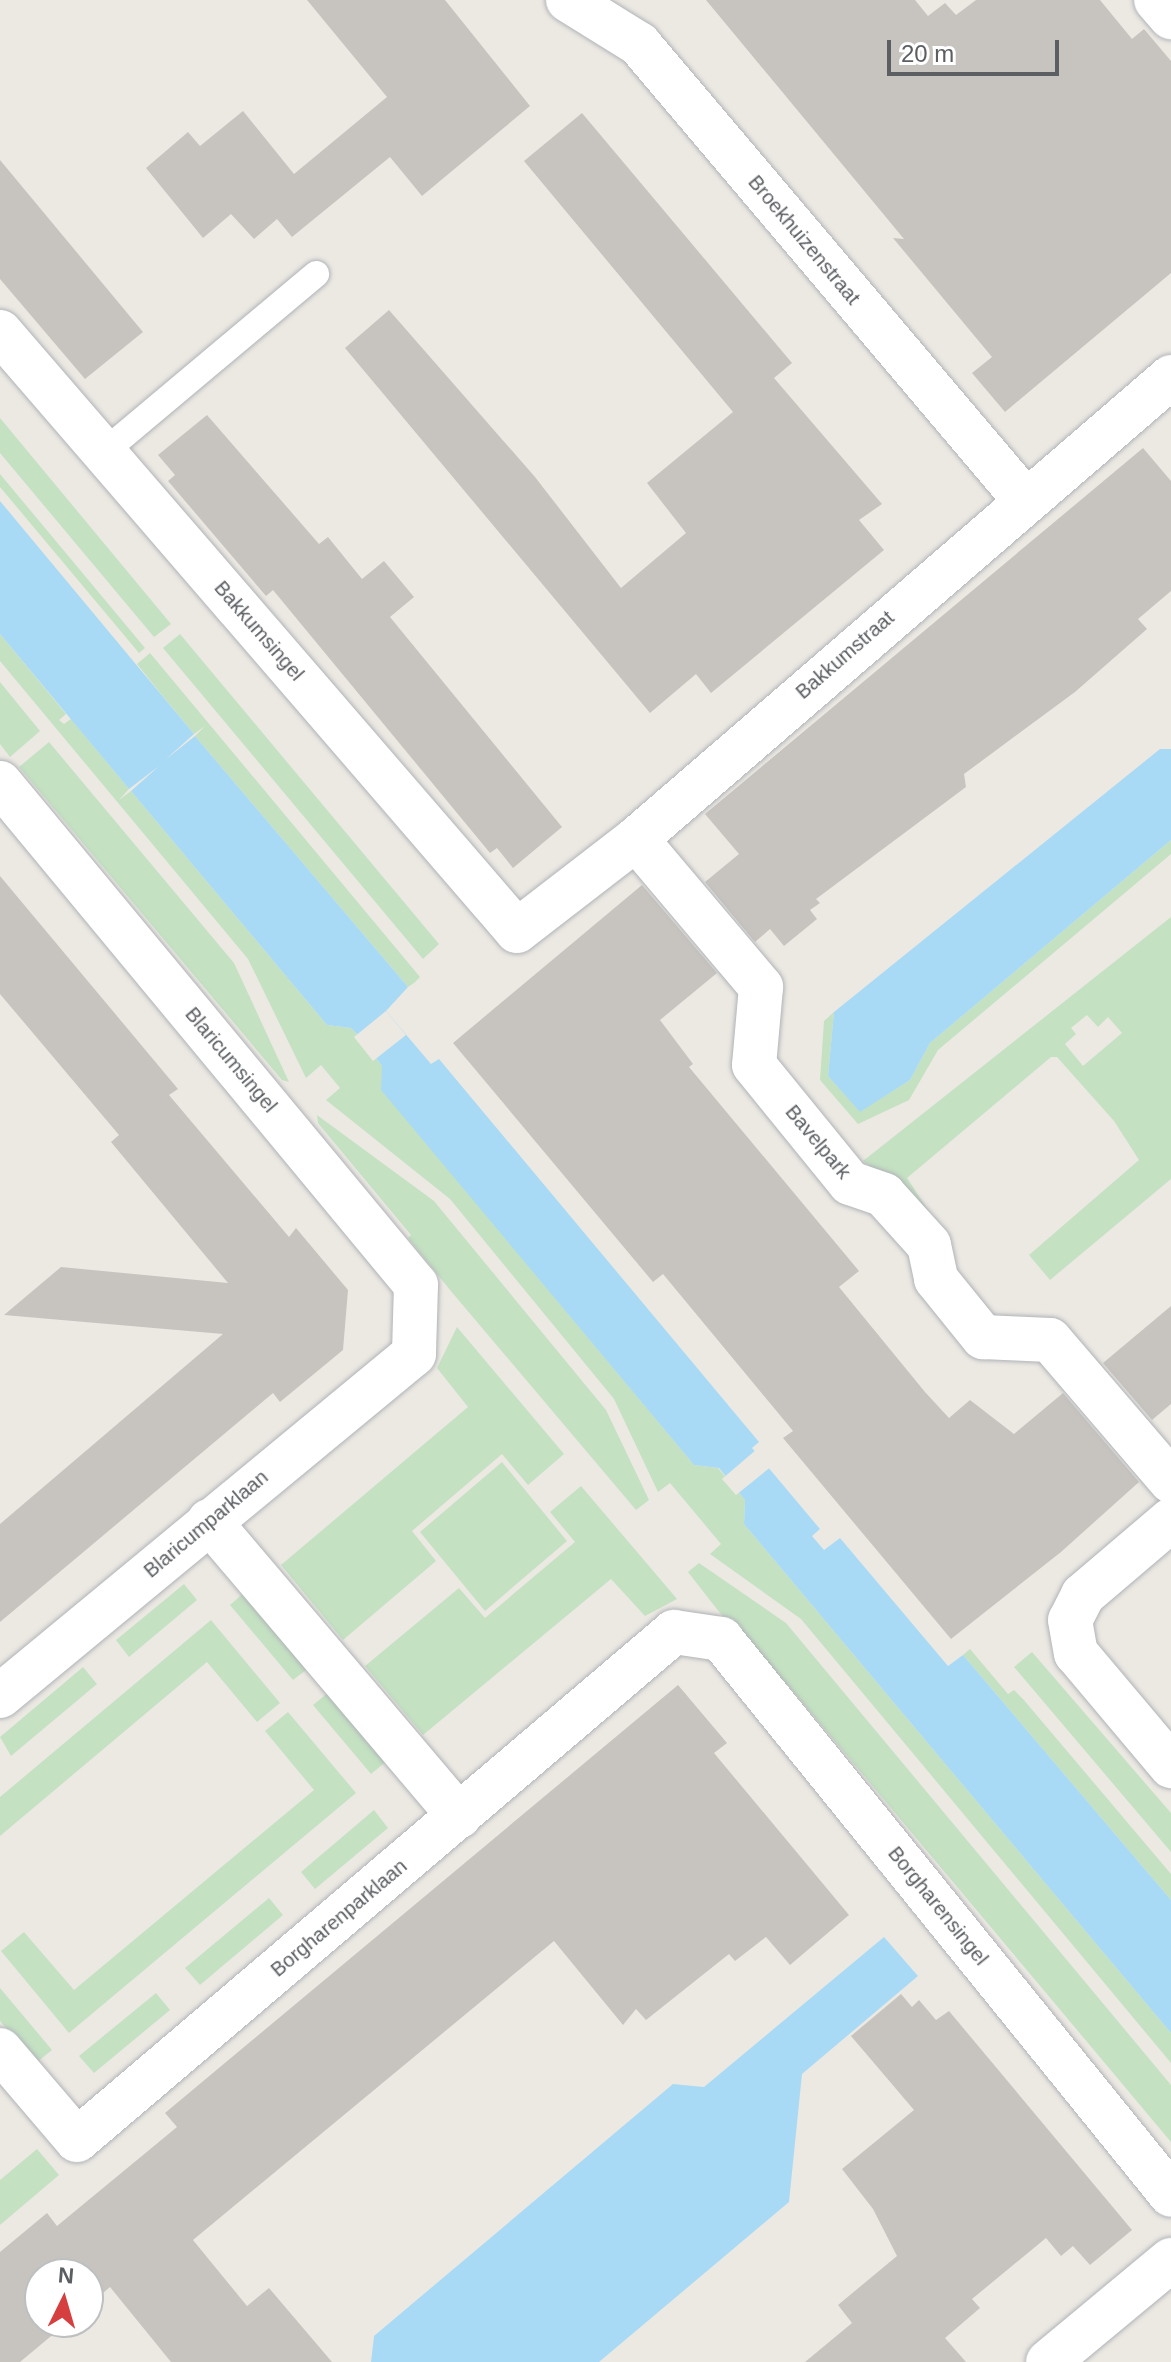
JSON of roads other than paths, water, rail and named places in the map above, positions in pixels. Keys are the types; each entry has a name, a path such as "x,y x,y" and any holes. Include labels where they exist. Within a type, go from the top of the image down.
{"street":[{"name":"Broekhuizenstraat","path":"568,0 639,44 1024,499"},
{"path":"1156,0 1171,17"},
{"name":"Bakkumsingel","path":"0,332 517,931"},
{"name":"Bakkumstraat","path":"517,931 636,839 1024,499 1171,377"},
{"name":"Blaricumsingel","path":"0,783 416,1285 414,1354"},
{"name":"Bavelpark","path":"636,839 761,987 754,1065 850,1183 884,1195 929,1245 936,1279 983,1337 1050,1340 1171,1481"},
{"name":"Blaricumparklaan","path":"0,1696 414,1354"},
{"path":"1171,1520 1083,1595 1070,1620 1076,1653 1171,1766"},
{"path":"209,1521 459,1816"},
{"name":"Borgharenparklaan","path":"0,2050 77,2140 674,1632 694,1636"},
{"name":"Borgharensingel","path":"694,1636 721,1639 1171,2195"},
{"path":"1048,2362 1171,2260"}],"lane":[{"path":"104,452 316,274"}],"water":[{"path":"0,501 194,734 165,760 195,736 408,987 386,1011 431,1064 439,1059 759,1442 752,1448 820,1529 812,1536 824,1550 840,1538 948,1666 963,1655 1171,1900 1171,2033 744,1524 745,1500 719,1468 694,1465 381,1090 382,1066 357,1034 351,1028 327,1025 131,791 159,766 129,789 0,634"},
{"path":"1160,749 1171,749 1171,840 930,1043 910,1080 860,1112 828,1076 834,1012"},
{"path":"884,1937 918,1976 802,2074 789,2202 599,2362 371,2362 374,2336 673,2084 704,2087"}]}
